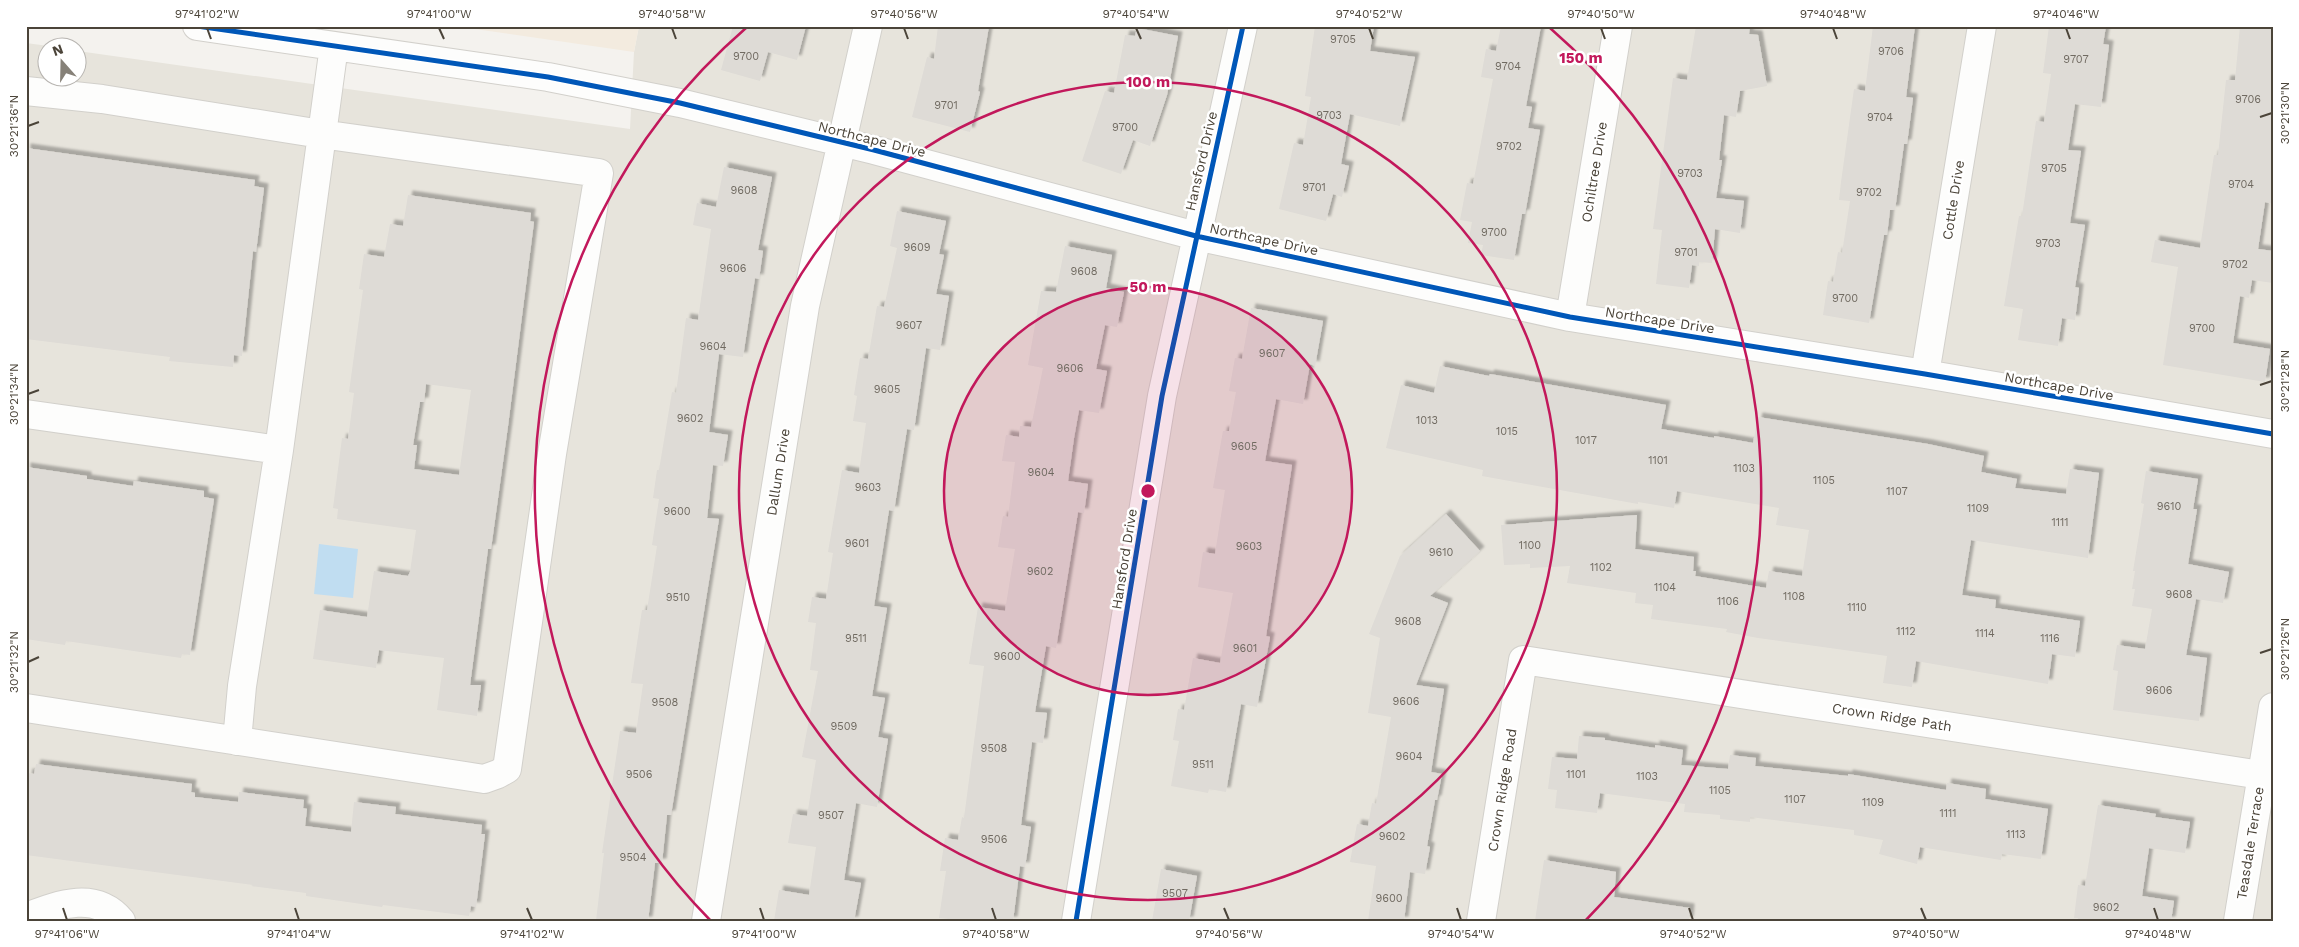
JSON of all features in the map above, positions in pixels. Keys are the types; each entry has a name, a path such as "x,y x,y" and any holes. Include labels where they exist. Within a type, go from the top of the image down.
{"street":[{"name":"Northcape Drive","path":"198,26 548,76 680,103 842,142 1196,236 1570,317 1924,374 2273,434"},
{"name":"Dallum Drive","path":"706,921 805,306 868,26"},
{"name":"Hansford Drive","path":"1076,921 1162,396 1243,26"},
{"name":"Ochiltree Drive","path":"1570,317 1618,26"},
{"name":"Cottle Drive","path":"1924,374 1982,26"},
{"path":"237,741 242,686 279,450 334,46"},
{"path":"26,91 102,99 321,134 598,173 552,454 507,769 484,779 26,708"},
{"path":"26,414 279,450"},
{"name":"Crown Ridge Path","path":"1523,660 2261,775"},
{"name":"Crown Ridge Road","path":"1481,921 1523,660"},
{"name":"Teasdale Terrace","path":"2238,921 2273,707"},
{"path":"26,917 53,907 88,901 113,910 121,921"}],"shaded area":[{"path":"454,26 639,26 634,52"},
{"path":"639,26 2273,26 2273,921 26,921 26,43 38,45 38,88 88,88 88,52 630,129 634,52"}],"water":[{"path":"319,544 358,549 353,598 314,594"}],"building":[{"path":"733,26 806,26 797,60 768,52 760,81 721,70"},
{"path":"938,26 989,26 978,91 980,92 970,132 912,117 927,57 934,59"},
{"path":"1315,26 1374,26 1370,51 1415,57 1400,126 1350,114 1341,164 1349,166 1342,197 1333,194 1326,221 1279,209 1294,143 1303,145 1311,97 1305,96"},
{"path":"1501,26 1541,26 1526,106 1532,107 1528,128 1540,130 1525,214 1522,214 1514,260 1481,255 1483,245 1468,243 1472,222 1460,220 1467,183 1473,184 1493,79 1481,77 1486,49 1496,51"},
{"path":"1696,26 1750,26 1749,34 1758,35 1767,86 1740,91 1736,117 1724,115 1719,160 1722,160 1716,198 1744,201 1740,233 1715,229 1712,263 1699,262 1699,266 1692,265 1689,288 1656,284 1662,230 1653,229 1673,78 1687,80"},
{"path":"1873,26 1915,26 1906,97 1913,98 1907,144 1904,144 1895,210 1890,210 1887,235 1884,235 1869,323 1823,315 1828,281 1833,282 1838,252 1842,253 1850,201 1839,200 1841,182 1854,89 1865,91"},
{"path":"2049,26 2106,26 2103,44 2109,45 2101,107 2075,104 2068,150 2081,151 2070,223 2085,225 2075,287 2079,288 2075,320 2062,318 2058,346 2018,340 2023,309 2004,306 2019,216 2022,216 2036,121 2044,122 2051,74 2043,73"},
{"path":"2240,26 2273,26 2273,204 2265,202 2258,249 2273,251 2273,283 2252,280 2249,298 2240,296 2233,343 2270,349 2265,382 2163,365 2178,267 2151,262 2155,240 2200,248 2214,155 2218,155 2226,80 2235,80"},
{"path":"1137,28 1178,36 1167,95 1150,146 1133,140 1121,174 1082,161 1105,91 1114,93 1125,35 1135,36"},
{"path":"26,148 255,180 254,186 264,188 256,252 253,251 242,356 234,355 233,367 169,361 170,357 26,339"},
{"path":"724,167 772,177 758,250 763,251 759,279 755,278 743,357 719,354 709,432 728,435 723,466 713,465 707,518 719,519 671,815 667,815 662,863 655,863 648,921 596,921 604,853 602,853 620,731 636,733 643,684 631,683 642,610 647,610 657,546 652,545 659,499 653,498 657,470 659,470 672,392 676,393 686,318 698,320 711,229 693,225 697,203 716,207"},
{"path":"408,195 531,213 530,221 534,222 491,549 488,549 470,685 481,685 477,716 437,710 444,658 379,650 376,668 313,659 320,610 367,617 374,571 408,576 410,572 416,530 337,519 338,509 333,508 342,438 348,439 354,393 349,392 363,290 359,289 364,254 384,257 390,224 403,226","holes":["426,384 471,390 459,475 414,469 417,445 413,445 420,402 424,402"]},
{"path":"897,211 946,221 939,254 944,255 936,294 949,296 940,350 926,348 914,430 907,429 894,511 889,510 874,606 887,608 872,696 885,698 878,737 888,739 877,807 856,803 844,880 861,883 854,921 774,921 779,890 809,895 816,847 788,843 793,814 807,816 816,760 802,757 818,671 810,670 816,623 808,622 812,597 826,599 833,553 828,552 842,470 859,473 866,423 853,421 857,396 854,395 860,358 868,359 877,306 884,307 897,248 890,246"},
{"path":"1065,246 1112,255 1106,288 1124,292 1117,327 1105,325 1096,369 1107,371 1099,413 1079,410 1074,438 1068,481 1088,484 1084,513 1078,512 1056,648 1046,646 1035,712 1047,713 1043,743 1032,742 1021,825 1031,827 1025,867 1020,866 1013,921 968,921 939,918 946,871 940,871 945,838 958,840 962,817 964,818 984,666 969,664 978,607 1005,611 1015,549 998,547 1003,516 1008,517 1015,462 1002,461 1006,435 1019,437 1020,426 1031,427 1043,368 1028,365 1041,291 1056,292"},
{"path":"1251,308 1323,321 1315,366 1310,364 1303,404 1276,399 1265,461 1292,465 1266,636 1270,637 1257,707 1241,704 1226,792 1209,789 1208,793 1171,786 1179,741 1173,740 1178,709 1184,710 1193,658 1220,663 1233,593 1198,587 1203,552 1215,554 1225,490 1213,488 1223,431 1229,431 1236,392 1229,391 1235,358 1242,359"},
{"path":"1440,366 1489,376 1490,374 1666,405 1661,429 1714,438 1714,436 1753,443 1758,417 1928,444 1984,456 1981,472 2017,479 2015,488 2066,494 2070,469 2099,473 2088,558 1971,540 1962,595 1996,600 1995,608 2080,621 2075,657 2052,654 2048,684 1916,661 1912,687 1883,683 1887,656 1758,638 1726,632 1727,629 1651,619 1653,605 1635,603 1636,593 1567,583 1570,566 1530,568 1530,564 1504,565 1501,525 1637,515 1635,549 1694,557 1693,571 1696,571 1695,576 1766,588 1769,571 1802,576 1809,530 1776,525 1779,508 1677,491 1674,508 1638,502 1638,504 1482,476 1483,470 1386,448 1401,385 1434,393"},
{"path":"26,467 87,476 87,479 133,486 134,481 204,491 204,497 214,499 190,655 182,654 181,658 66,641 65,645 26,639"},
{"path":"2146,471 2198,479 2193,509 2197,509 2188,564 2229,572 2223,603 2196,599 2186,655 2207,658 2199,721 2113,710 2118,671 2113,670 2117,645 2145,649 2152,609 2132,606 2135,589 2132,589 2135,571 2133,571 2144,504 2141,503"},
{"path":"1446,514 1480,551 1430,596 1448,603 1416,685 1444,689 1431,772 1442,774 1437,800 1435,800 1427,846 1430,847 1425,874 1410,872 1404,921 1368,921 1376,866 1350,862 1357,824 1368,826 1372,803 1376,804 1391,717 1368,713 1380,638 1369,634 1400,556"},
{"path":"1579,736 1605,738 1605,740 1655,748 1655,745 1683,750 1681,765 1728,769 1730,755 1756,758 1755,766 1848,776 1848,774 1946,790 1947,783 1986,789 1985,799 2048,809 2041,859 2002,854 2001,860 1920,847 1917,864 1879,854 1883,840 1854,835 1854,830 1750,817 1750,822 1720,819 1720,815 1684,812 1685,804 1600,793 1597,813 1555,808 1557,790 1548,789 1552,757 1577,759"},
{"path":"36,764 192,784 191,792 195,793 195,797 238,802 239,792 304,800 303,808 307,809 305,826 351,832 354,802 396,807 395,814 482,825 481,834 485,834 476,907 471,906 469,916 383,905 382,907 306,896 306,893 251,886 253,885 26,855 26,790 28,773 34,774"},
{"path":"2098,805 2156,814 2155,817 2190,822 2185,853 2149,848 2142,896 2174,901 2171,921 2077,921 2078,918 2074,918 2078,885 2085,886"},
{"path":"1544,860 1616,872 1614,897 1690,908 1689,921 1535,921"},
{"path":"1161,869 1197,876 1189,921 1152,921"}],"cycle path":[{"path":"197,26 548,77 680,103 874,150 1196,236 1570,317 1925,374 2273,434"},
{"path":"1076,921 1162,396 1243,26"}]}
